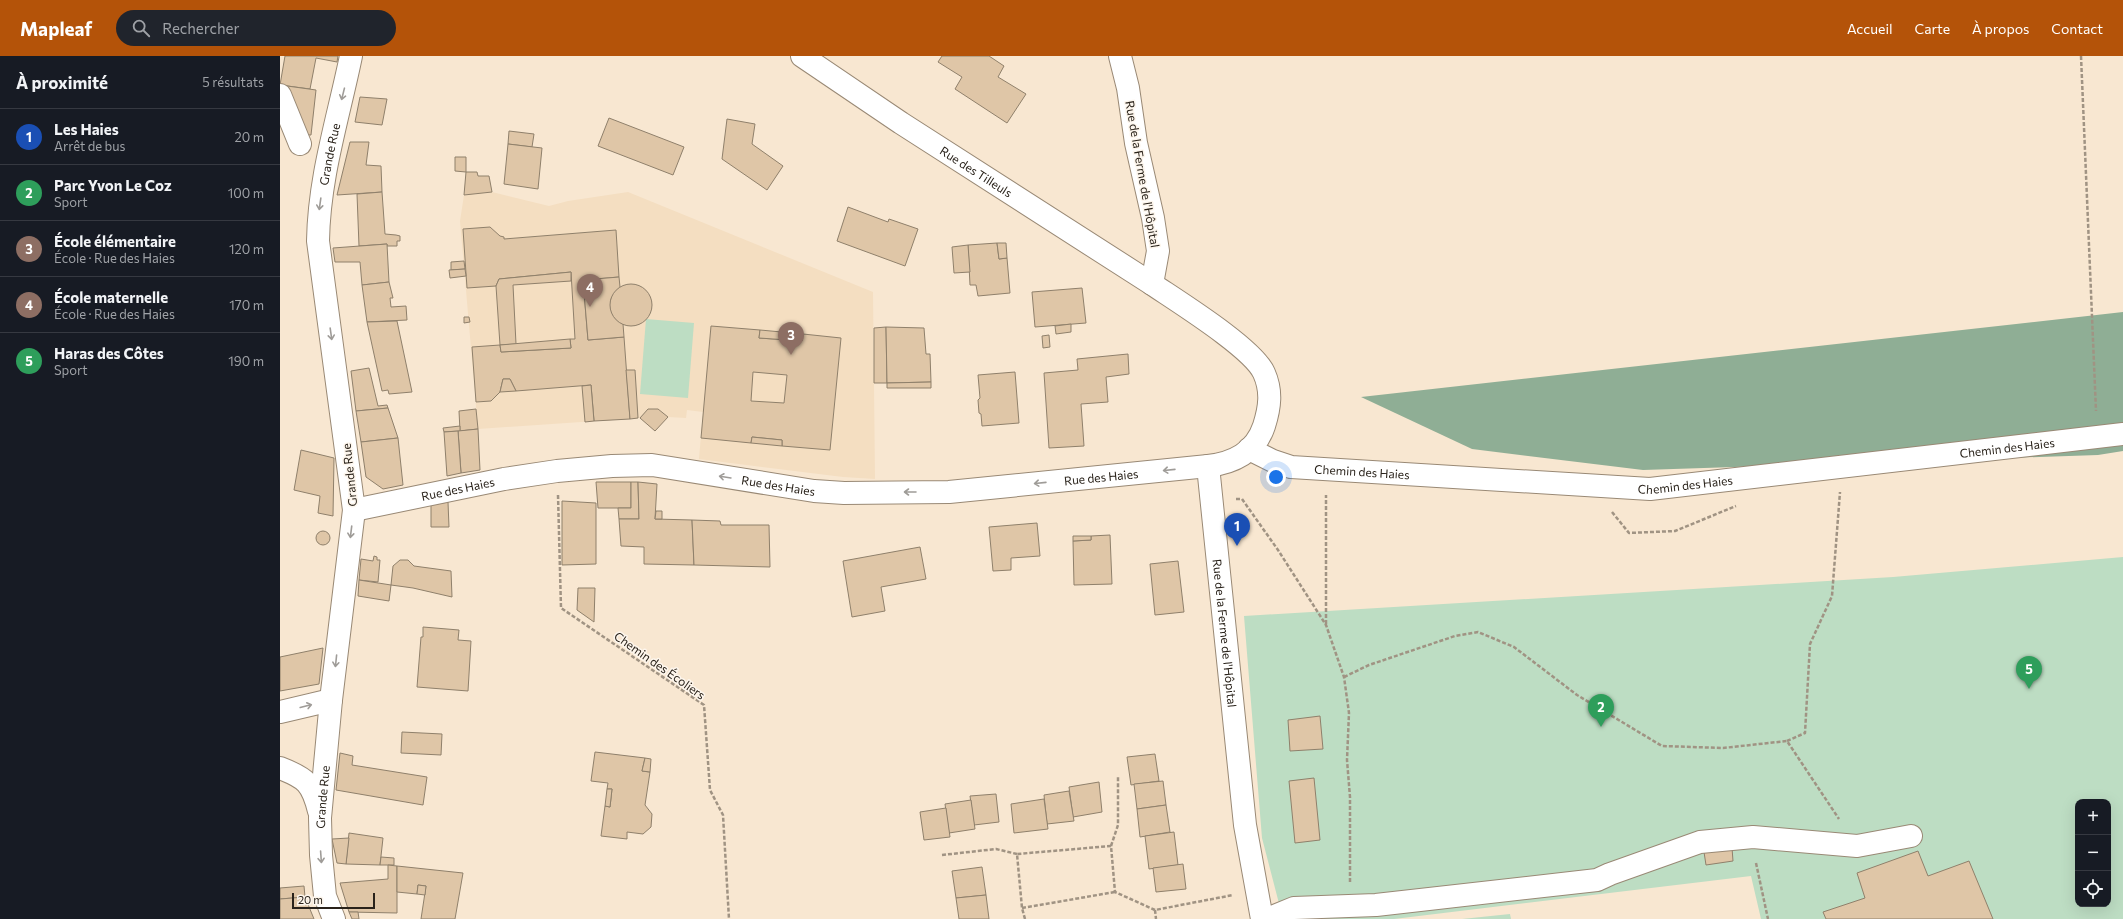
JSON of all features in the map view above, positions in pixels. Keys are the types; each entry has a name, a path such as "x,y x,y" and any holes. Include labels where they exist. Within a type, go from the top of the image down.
{"street":[{"name":"Grande Rue","path":"334,919 325,896 321,854 320,818 331,700 354,510 350,469 318,241 319,208 329,152 351,56"},
{"name":"Rue des Tilleuls","path":"802,56 901,123 1152,284"},
{"name":"Rue de la Ferme de l'Hôpital","path":"1120,56 1128,88 1136,143 1153,218 1158,250 1152,284"},
{"path":"280,95 290,143 329,152"},
{"path":"1152,284 1251,355 1263,372 1270,392 1269,409 1262,431 1249,449 1237,460 1208,466"},
{"name":"Chemin des Haies","path":"1249,449 1273,461 1291,467 1650,489 2123,434"},
{"name":"Rue des Haies","path":"354,510 489,482 557,471 652,465 814,491 844,493 949,492 1208,466"},
{"name":"Rue de la Ferme de l'Hôpital","path":"1208,466 1245,825 1255,891 1262,919"},
{"path":"280,712 331,700"},
{"path":"280,768 301,776 310,785 320,818"},
{"path":"1267,919 1294,908 1376,905 1598,880 1610,874 1700,842 1753,837 1857,846 1911,836"}],"path":[{"path":"2081,56 2097,437"},
{"path":"1326,469 1326,625"},
{"name":"Chemin des Écoliers","path":"557,471 561,608 704,705 710,790 723,815 729,919"},
{"path":"1344,677 1369,665 1455,636 1478,632 1514,647 1577,695 1662,746 1723,748 1787,741 1805,733 1810,644 1832,596 1840,486"},
{"path":"1212,498 1242,499 1278,550 1326,625 1344,677 1349,713 1347,760 1350,797 1350,906"},
{"path":"1787,741 1857,846"},
{"path":"1115,892 1111,846 1118,825 1118,776"},
{"path":"1742,838 1756,858 1768,919"},
{"path":"942,855 996,849 1017,854 1111,846"},
{"path":"1017,854 1022,908 1025,919"},
{"path":"1022,908 1115,892 1155,910 1255,891"},
{"path":"1155,910 1156,919"}],"shaded area":[{"path":"492,192 549,206 568,201 628,192 873,292 875,479 843,477 699,459 703,412 687,410 686,418 668,417 655,431 640,418 478,429 460,221 464,195"}],"green space":[{"path":"2123,312 2123,451 2098,455 1643,470 1472,449 1361,397"},
{"path":"646,319 694,323 688,398 640,394"},
{"path":"2123,557 2123,919 1761,919 1751,876 1394,919 1283,919 1262,838 1244,616 1893,577"},
{"path":"1510,914 1511,919 1462,919"}],"building":[{"path":"285,56 338,56 337,62 316,58 310,89 280,85"},
{"path":"942,56 989,56 1004,66 998,77 1026,94 1007,123 955,89 962,77 938,62"},
{"path":"280,85 316,90 311,135 300,135"},
{"path":"360,97 387,99 382,125 355,122"},
{"path":"609,118 684,147 673,175 598,146"},
{"path":"727,119 755,124 752,144 783,166 767,190 722,159"},
{"path":"509,131 534,134 532,147 508,144"},
{"path":"350,142 369,142 366,165 381,166 382,192 337,195"},
{"path":"508,144 542,148 538,189 504,184"},
{"path":"455,157 466,157 466,172 455,171"},
{"path":"466,172 477,172 478,176 489,176 492,192 464,195"},
{"path":"382,192 385,234 400,236 400,241 397,241 397,246 387,246 387,244 359,246 357,194"},
{"path":"848,207 888,222 889,219 918,229 905,266 837,241"},
{"path":"490,227 500,236 504,237 504,239 616,230 619,277 583,280 588,340 624,337 630,419 594,421 591,385 516,391 510,379 503,379 500,392 491,401 476,402 472,347 500,345 501,352 571,348 570,339 575,339 571,272 499,279 496,286 467,288 463,229"},
{"path":"997,243 999,259 1007,258 1010,293 978,296 976,285 970,285 968,245"},
{"path":"997,243 1006,243 1007,258 999,259"},
{"path":"387,244 389,282 362,285 360,262 335,262 333,248"},
{"path":"968,245 970,272 954,273 952,247"},
{"path":"464,261 465,269 451,270 451,262"},
{"path":"465,269 466,276 450,278 449,270"},
{"path":"571,272 571,281 513,285 516,344 500,345 496,286 499,279"},
{"path":"619,277 620,287 611,299 611,308 615,318 623,324 624,337 588,340 583,280"},
{"path":"389,282 393,298 390,298 391,307 406,306 407,320 367,322 362,285"},
{"path":"631,284 646,290 652,305 646,320 631,326 616,320 610,305 616,290"},
{"path":"1082,288 1086,323 1035,327 1032,292"},
{"path":"464,317 469,317 470,322 464,323"},
{"path":"397,321 412,392 389,394 388,390 382,391 367,322"},
{"path":"1071,324 1071,332 1056,334 1055,326"},
{"path":"711,326 760,330 759,338 802,341 803,334 841,338 830,450 782,446 782,440 752,437 751,443 701,438","holes":["753,372 787,375 784,403 751,401"]},
{"path":"886,327 887,383 874,383 874,328"},
{"path":"886,327 924,328 926,354 930,354 931,382 887,383"},
{"path":"760,330 803,334 802,341 759,338"},
{"path":"1049,335 1050,347 1043,348 1042,336"},
{"path":"570,339 571,348 501,352 500,345"},
{"path":"1128,354 1129,374 1106,377 1108,402 1081,404 1084,446 1049,448 1044,373 1078,370 1077,359"},
{"path":"369,368 378,406 387,405 388,408 356,411 351,371"},
{"path":"626,370 635,370 638,418 630,419"},
{"path":"1015,372 1019,423 982,426 981,414 979,413 978,400 980,398 978,375"},
{"path":"503,379 510,379 516,391 500,392"},
{"path":"931,382 931,388 887,388 887,383"},
{"path":"591,385 594,421 585,422 582,386"},
{"path":"388,408 398,438 361,442 356,411"},
{"path":"476,409 478,429 460,431 459,411"},
{"path":"648,409 658,409 668,417 655,431 640,418"},
{"path":"460,426 460,431 444,432 443,428"},
{"path":"478,429 480,470 461,473 458,431"},
{"path":"458,431 461,473 447,476 444,432"},
{"path":"752,437 782,440 782,446 751,443"},
{"path":"398,438 403,485 383,489 366,477 361,442"},
{"path":"301,450 334,458 333,516 318,513 320,496 294,490"},
{"path":"596,482 631,482 631,508 598,508"},
{"path":"631,482 638,482 639,519 619,519 618,508 631,508"},
{"path":"638,482 657,484 655,519 692,520 694,565 644,564 644,547 621,546 619,519 639,519"},
{"path":"562,501 596,503 596,564 562,565"},
{"path":"448,502 449,527 431,527 431,505"},
{"path":"656,511 662,511 662,519 655,519"},
{"path":"692,520 720,521 721,525 769,525 770,567 694,565"},
{"path":"1037,523 1040,556 1011,558 1011,570 993,571 989,527"},
{"path":"323,531 328,533 330,538 328,543 323,545 318,543 316,538 318,533"},
{"path":"1110,535 1112,584 1074,585 1073,541 1091,540 1091,536"},
{"path":"1073,536 1091,536 1091,540 1073,541"},
{"path":"920,547 926,579 881,587 885,611 852,617 843,561"},
{"path":"374,556 377,557 377,560 380,560 378,582 359,580 361,559 373,561"},
{"path":"400,560 408,560 414,566 451,571 452,597 413,588 391,585 393,566"},
{"path":"1178,561 1184,612 1155,615 1150,564"},
{"path":"359,580 391,585 389,601 358,596"},
{"path":"578,588 595,588 594,622 577,610"},
{"path":"423,627 459,630 458,640 471,641 468,691 417,687"},
{"path":"323,648 319,684 280,691 280,657"},
{"path":"1320,716 1323,749 1290,751 1288,720"},
{"path":"402,732 442,734 441,755 401,753"},
{"path":"595,752 645,758 642,771 650,772 645,805 652,814 651,827 643,834 627,832 627,839 601,836 605,806 610,807 612,789 607,789 608,783 591,781"},
{"path":"340,753 353,756 352,765 427,777 423,805 336,790"},
{"path":"1155,754 1159,781 1131,785 1127,757"},
{"path":"645,758 651,759 650,772 642,771"},
{"path":"1314,778 1320,840 1295,843 1289,781"},
{"path":"1163,781 1166,805 1137,809 1134,784"},
{"path":"1099,782 1102,812 1073,817 1069,787"},
{"path":"607,789 612,789 610,807 605,806"},
{"path":"1069,791 1074,821 1047,824 1044,795"},
{"path":"996,794 999,822 974,825 970,796"},
{"path":"1044,799 1048,829 1014,833 1011,804"},
{"path":"971,800 975,829 949,833 945,804"},
{"path":"1166,805 1170,832 1140,837 1137,809"},
{"path":"946,808 950,837 924,840 920,812"},
{"path":"1174,832 1178,865 1149,869 1145,836"},
{"path":"349,833 383,838 380,865 346,864"},
{"path":"349,838 346,864 337,863 332,839"},
{"path":"1732,848 1733,861 1706,865 1704,852"},
{"path":"1918,851 1928,876 1969,861 1993,919 1826,919 1823,912 1865,898 1857,873"},
{"path":"381,857 394,858 394,865 380,865"},
{"path":"1183,864 1186,889 1156,892 1153,868"},
{"path":"388,865 397,866 397,913 349,912 340,883 388,879"},
{"path":"397,866 463,873 455,919 421,919 426,886 418,885 417,894 397,892"},
{"path":"982,867 986,895 956,898 952,871"},
{"path":"418,885 426,886 425,895 417,894"},
{"path":"304,886 305,897 280,899 280,888"},
{"path":"986,895 989,919 959,919 956,898"},
{"path":"305,897 314,919 280,919 280,899"},
{"path":"349,912 358,912 359,919 352,919"}],"place":[{"name":"École maternelle","path":"590,307"},
{"name":"École élémentaire","path":"791,355"},
{"name":"Les Haies","path":"1237,546"},
{"name":"Haras des Côtes","path":"2029,689"},
{"name":"Parc Yvon Le Coz","path":"1601,727"}]}
